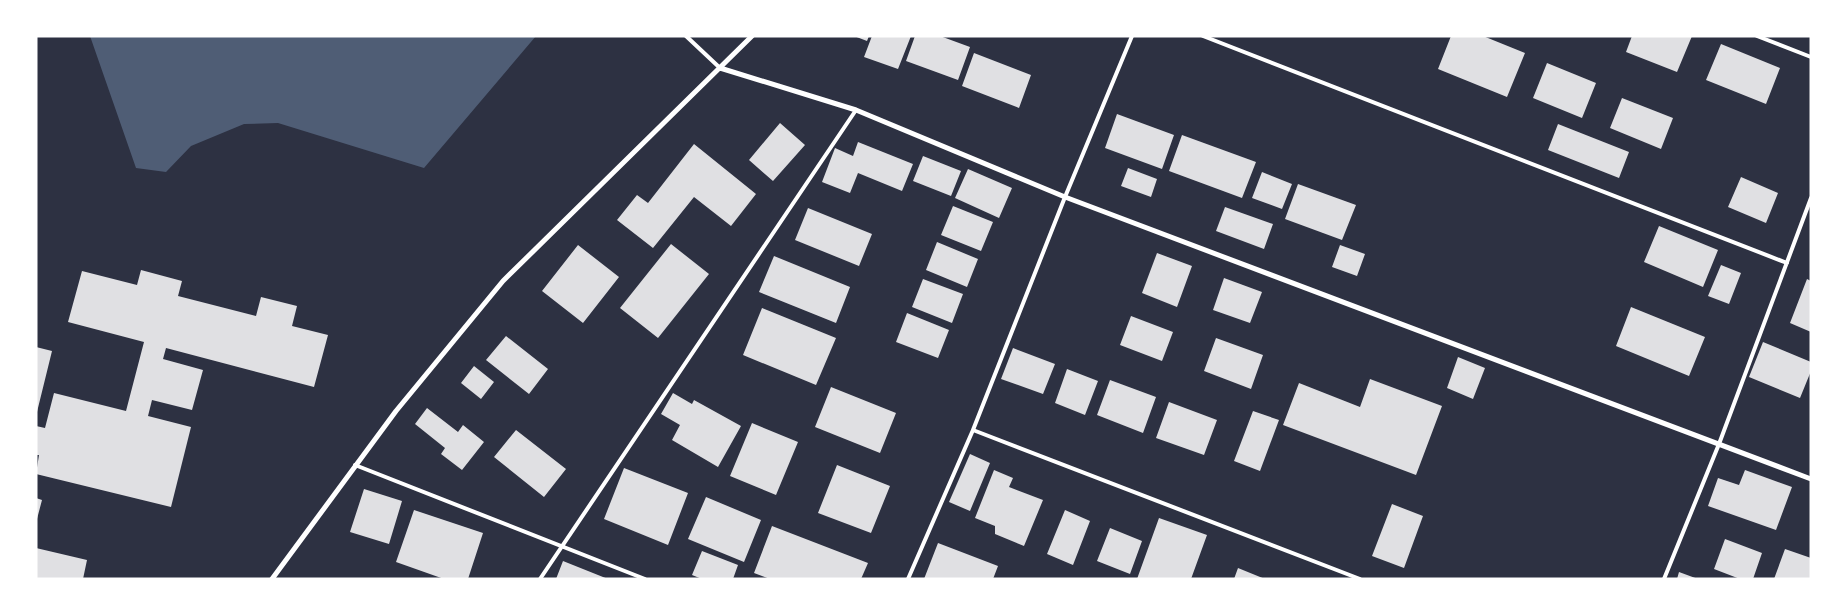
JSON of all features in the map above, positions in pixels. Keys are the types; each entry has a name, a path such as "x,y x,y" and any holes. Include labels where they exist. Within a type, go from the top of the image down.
{"street":[{"path":"272,579 396,410 503,281 752,36"},
{"path":"720,68 856,110 1065,197 1811,479"}],"lane":[{"path":"686,36 720,68"},
{"path":"908,579 973,430 1065,197 1132,36"},
{"path":"1203,36 1787,263"},
{"path":"1757,36 1811,57"},
{"path":"540,579 856,110"},
{"path":"1664,579 1719,444 1811,198"},
{"path":"973,430 1360,579"},
{"path":"355,466 645,579"}],"water":[{"path":"90,36 536,36 424,168 278,123 244,124 191,146 166,172 136,168"}],"building":[{"path":"854,36 869,36 867,41"},
{"path":"872,36 911,36 898,69 864,57"},
{"path":"915,36 940,36 970,47 958,80 906,61"},
{"path":"1451,36 1483,36 1525,53 1507,97 1438,69"},
{"path":"1632,36 1692,36 1677,72 1626,52"},
{"path":"1721,44 1780,68 1766,104 1706,80"},
{"path":"974,53 1031,75 1019,108 962,86"},
{"path":"1547,63 1596,83 1582,118 1533,98"},
{"path":"1622,98 1673,118 1661,149 1610,128"},
{"path":"1117,114 1174,135 1162,169 1105,148"},
{"path":"780,123 805,145 773,181 749,160"},
{"path":"1558,124 1629,152 1619,178 1548,150"},
{"path":"1182,135 1256,162 1242,198 1169,171"},
{"path":"858,142 913,164 902,191 858,173 850,193 822,182 835,148 853,156"},
{"path":"694,144 756,194 731,226 694,197 653,248 617,220 637,195 648,203"},
{"path":"923,156 961,171 951,196 913,181"},
{"path":"1128,168 1157,179 1151,197 1121,186"},
{"path":"968,169 1012,188 999,218 955,198"},
{"path":"1262,172 1292,184 1282,209 1252,198"},
{"path":"1741,177 1778,193 1766,223 1728,207"},
{"path":"1298,184 1356,205 1342,240 1285,219"},
{"path":"953,206 993,222 981,251 941,235"},
{"path":"1225,207 1273,224 1264,249 1216,231"},
{"path":"808,208 872,234 859,266 795,240"},
{"path":"1659,226 1718,250 1703,287 1644,262"},
{"path":"937,242 978,259 967,287 926,270"},
{"path":"671,244 709,274 658,338 620,308"},
{"path":"578,245 619,277 583,323 542,291"},
{"path":"1340,245 1365,254 1357,276 1332,267"},
{"path":"1157,253 1192,266 1177,307 1142,293"},
{"path":"774,256 850,287 836,323 759,292"},
{"path":"1721,265 1741,273 1729,304 1708,296"},
{"path":"141,270 182,281 178,296 256,316 261,297 297,306 292,326 328,335 314,387 166,348 163,359 203,370 192,410 152,400 148,416 191,427 171,507 36,474 39,455 36,455 36,426 45,428 54,393 126,411 144,342 68,322 82,271 137,285"},
{"path":"1224,278 1262,292 1250,323 1213,310"},
{"path":"923,279 963,294 952,323 912,307"},
{"path":"1807,279 1811,281 1811,332 1790,323"},
{"path":"1631,307 1705,337 1689,376 1616,346"},
{"path":"762,308 836,338 816,385 743,355"},
{"path":"907,313 949,330 938,358 896,342"},
{"path":"1131,316 1173,332 1162,361 1120,345"},
{"path":"506,336 548,369 529,394 486,360"},
{"path":"1216,338 1263,355 1251,389 1204,371"},
{"path":"1763,342 1811,362 1811,371 1800,398 1749,377"},
{"path":"36,347 52,351 37,412 36,412"},
{"path":"1013,348 1055,364 1043,394 1001,379"},
{"path":"1458,357 1485,368 1473,399 1447,388"},
{"path":"474,366 494,382 481,399 461,383"},
{"path":"1067,369 1098,381 1085,415 1055,403"},
{"path":"1370,379 1442,406 1416,475 1283,425 1299,383 1360,407"},
{"path":"1110,380 1156,397 1143,433 1097,415"},
{"path":"831,387 896,413 880,453 815,427"},
{"path":"673,393 692,404 694,400 741,426 718,467 672,440 680,425 661,414"},
{"path":"1169,402 1217,420 1204,455 1156,438"},
{"path":"427,408 458,432 463,425 484,442 462,470 441,454 445,448 415,424"},
{"path":"1253,411 1279,420 1260,471 1234,461"},
{"path":"752,423 798,442 776,495 730,476"},
{"path":"516,430 566,469 544,497 494,457"},
{"path":"970,454 990,463 970,511 949,502"},
{"path":"837,465 890,486 871,533 818,513"},
{"path":"624,468 688,493 668,545 604,519"},
{"path":"994,470 1013,478 1009,487 1043,500 1024,546 995,534 995,526 975,518"},
{"path":"1745,470 1792,487 1776,530 1708,506 1718,478 1739,485"},
{"path":"364,489 402,501 389,544 350,532"},
{"path":"706,497 761,520 744,562 688,539"},
{"path":"36,498 42,500 37,519 36,519"},
{"path":"1392,504 1423,516 1404,568 1372,556"},
{"path":"414,510 483,533 468,579 444,579 396,562"},
{"path":"1065,510 1090,521 1073,565 1047,554"},
{"path":"1159,518 1207,535 1191,579 1137,579"},
{"path":"772,526 868,563 861,579 770,579 754,573"},
{"path":"1110,528 1142,541 1130,574 1097,561"},
{"path":"1725,539 1762,553 1753,579 1740,579 1714,569"},
{"path":"938,543 998,566 993,579 924,579"},
{"path":"36,548 87,560 83,579 36,579"},
{"path":"1785,549 1811,558 1811,579 1774,579"},
{"path":"702,551 738,565 733,579 702,579 692,575"},
{"path":"563,561 608,579 556,579"},
{"path":"1238,568 1265,579 1234,579"},
{"path":"1679,572 1698,579 1677,579"}]}
